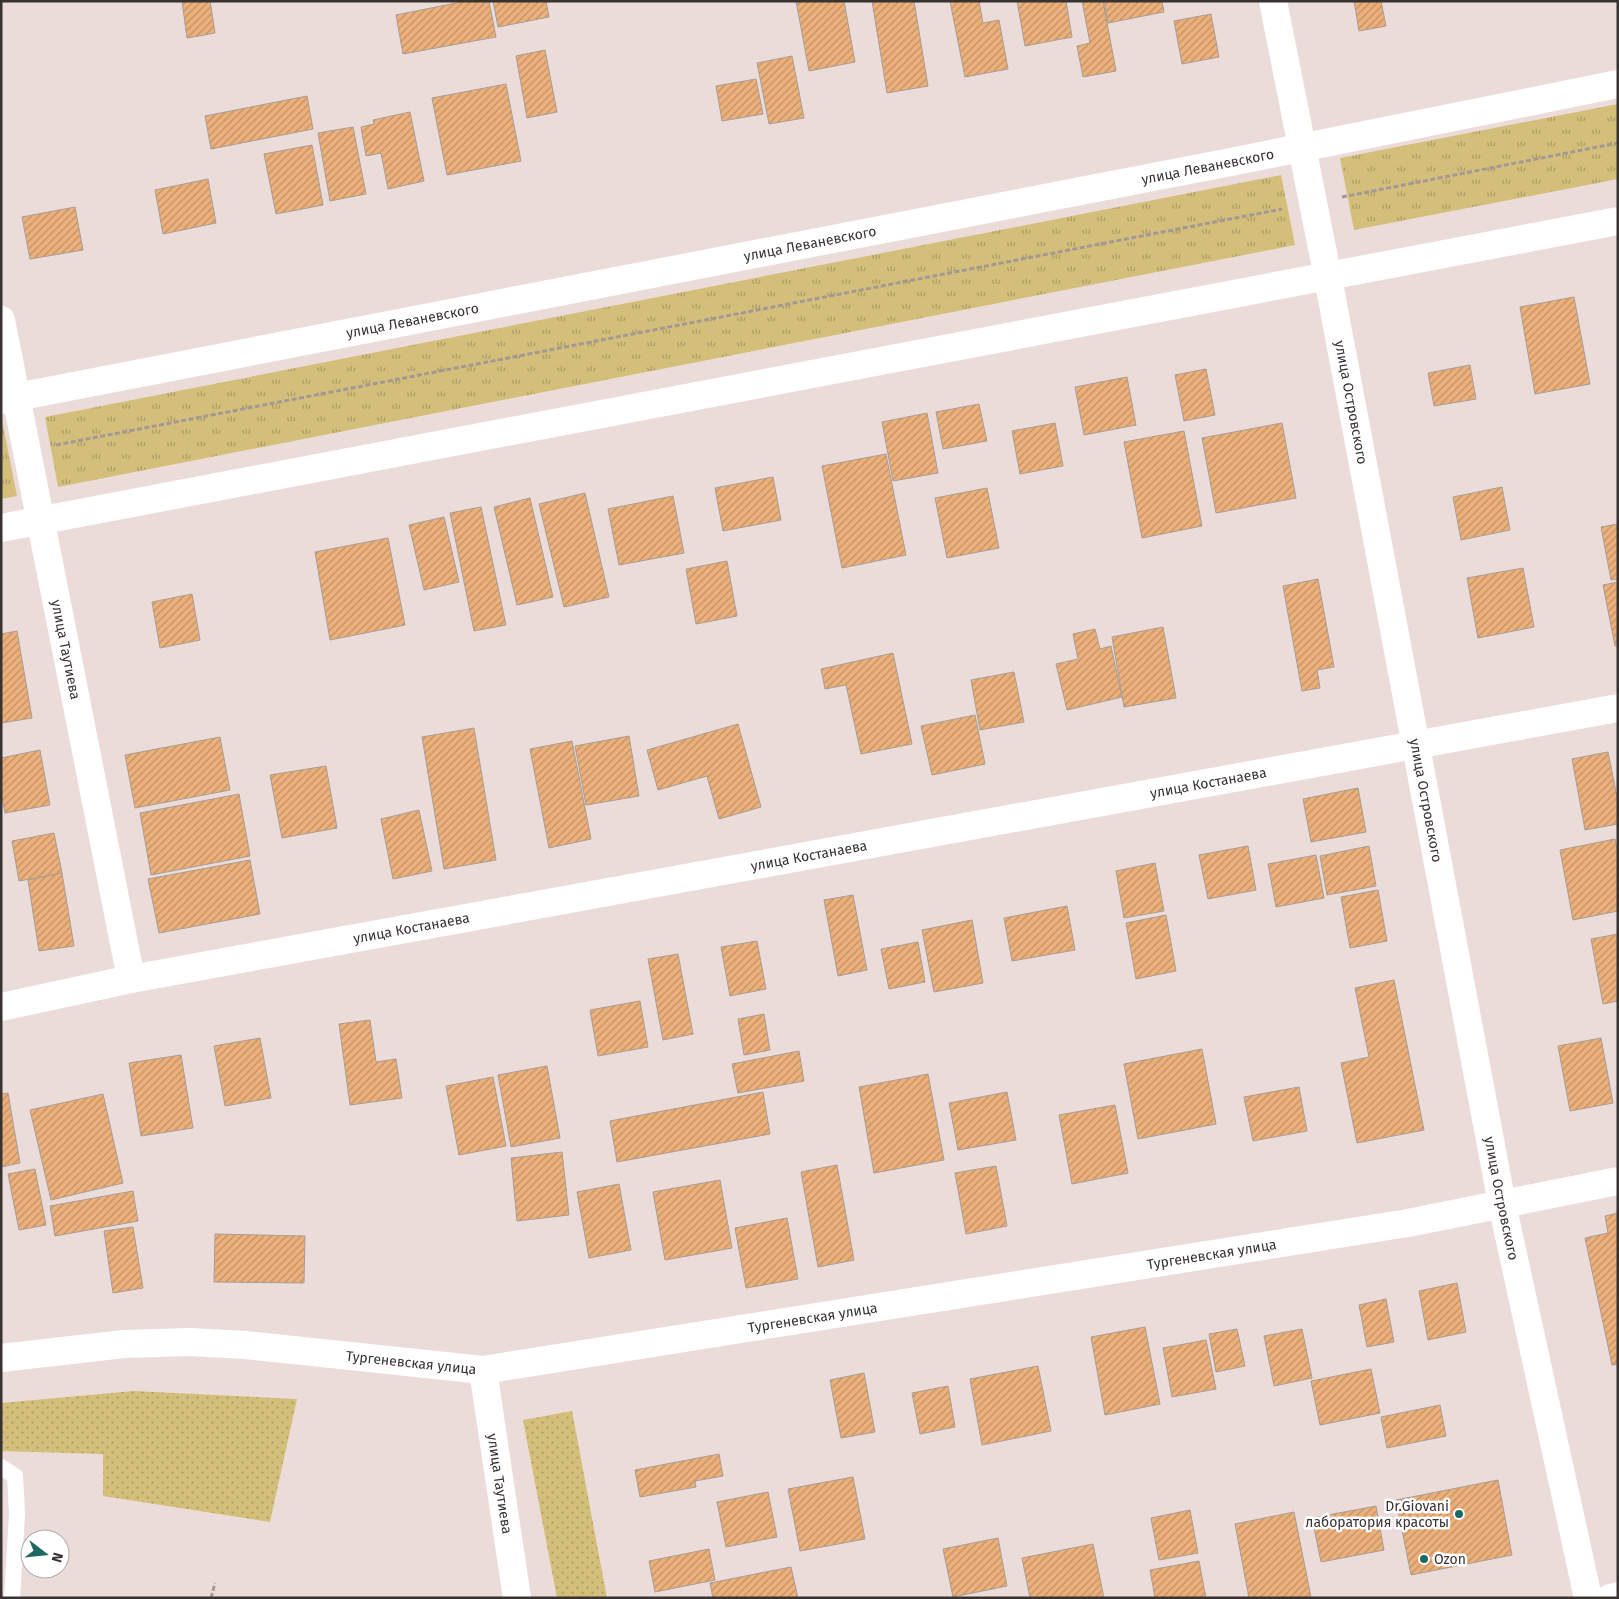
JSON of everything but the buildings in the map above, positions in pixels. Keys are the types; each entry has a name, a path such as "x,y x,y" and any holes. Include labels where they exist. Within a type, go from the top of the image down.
{"street":[{"name":"улица Островского","path":"1273,1 1328,278 1502,1204 1588,1598"},
{"name":"улица Леваневского","path":"9,398 1301,148 1618,84"},
{"path":"1,528 1328,278 1618,221"},
{"name":"улица Таутиева","path":"1,320 9,398 27,450 42,520 132,979"},
{"name":"улица Костанаева","path":"1,1007 132,979 1618,708"},
{"name":"Тургеневская улица","path":"1,1358 124,1344 190,1342 245,1344 483,1370 1408,1223 1618,1180"},
{"name":"улица Таутиева","path":"483,1370 517,1598"},
{"path":"1610,1598 1618,1596"}],"lane":[{"path":"1,1467 15,1476 17,1514 12,1598"}],"path":[{"path":"27,450 1618,143"},
{"path":"211,1598 215,1583"}],"green space":[{"path":"1618,104 1618,179 1354,230 1340,158"},
{"path":"1281,175 1295,245 58,487 45,417"},
{"path":"1,425 3,425 17,496 1,499"},
{"path":"134,1391 297,1399 270,1522 103,1496 103,1454 1,1451 1,1403"},
{"path":"572,1411 607,1598 557,1598 523,1420"}],"place":[{"name":"Dr.Giovani лаборатория красоты","path":"1459,1514"},
{"name":"Ozon","path":"1424,1559"}]}
